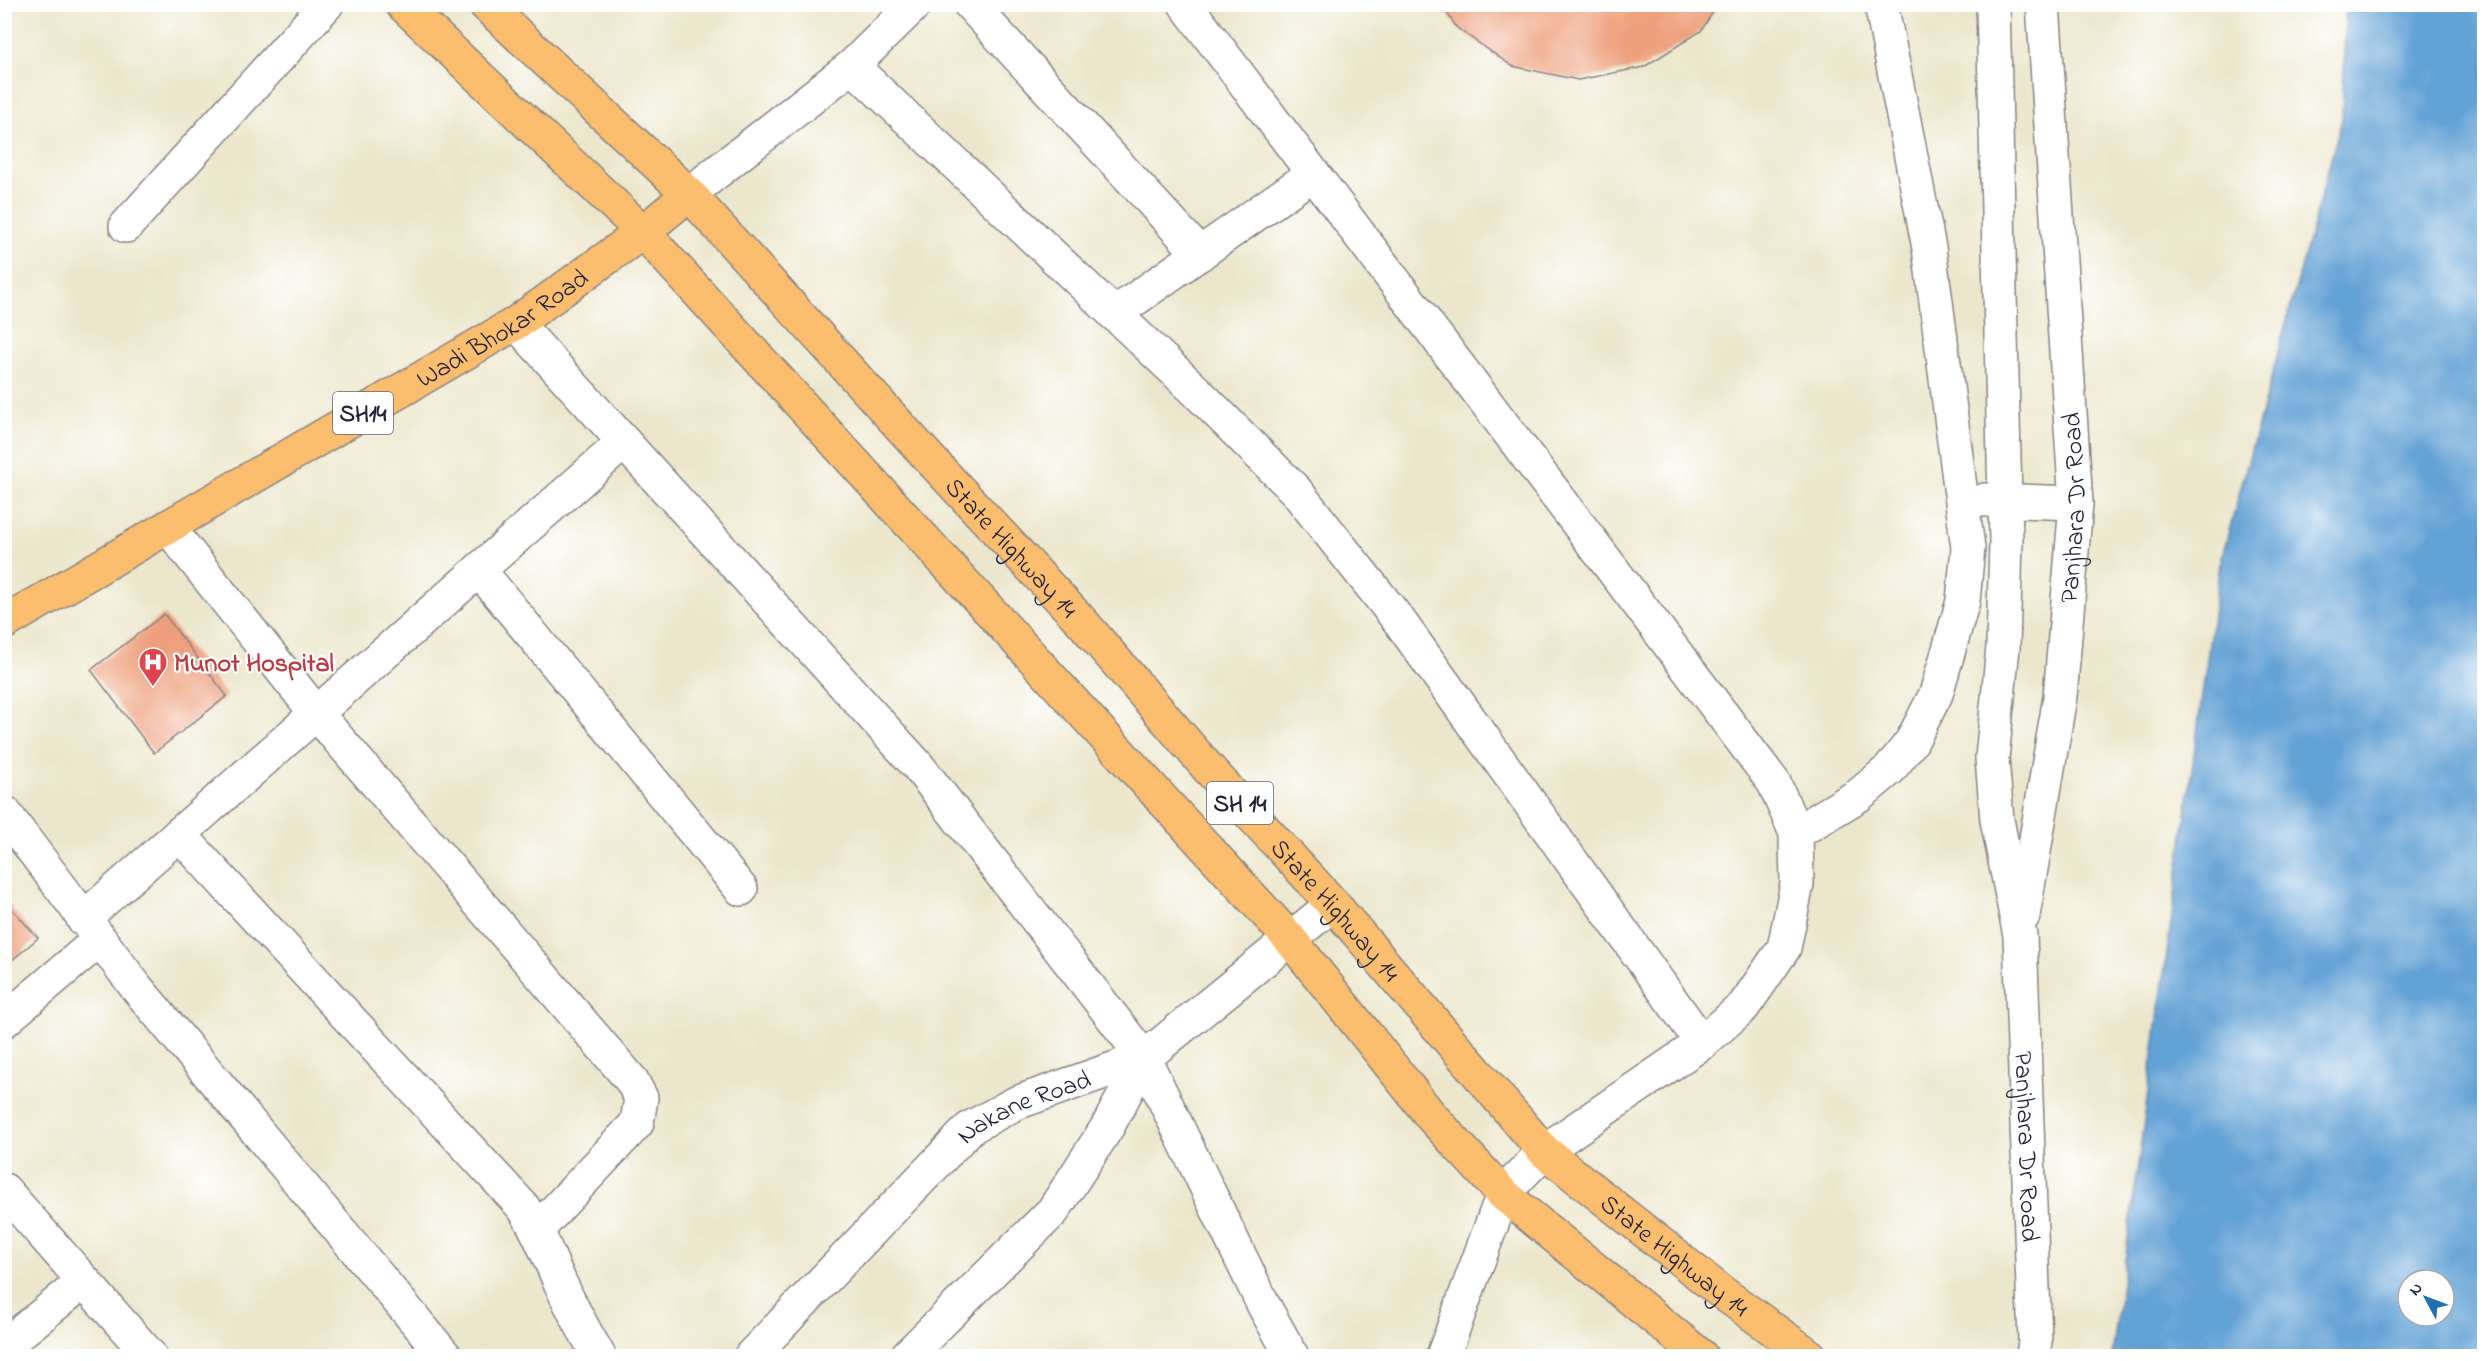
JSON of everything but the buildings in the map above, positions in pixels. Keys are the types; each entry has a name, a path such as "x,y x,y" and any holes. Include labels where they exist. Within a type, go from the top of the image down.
{"main road":[{"name":"State Highway 14","path":"402,4 643,232 1290,939 1431,1116 1503,1194 1701,1356"},
{"name":"State Highway 14","path":"485,4 697,202 1083,623 1208,768 1334,904 1544,1151 1720,1291 1810,1356"},
{"name":"Wadi Bhokar Road","path":"4,623 516,323 643,232 697,202"}],"street":[{"path":"126,226 327,4"},
{"path":"697,202 852,66 915,4"},
{"path":"970,4 1200,254"},
{"path":"1185,4 1774,783 1796,833 1797,884 1784,948 1744,1006 1701,1043 1544,1151 1503,1194 1443,1356"},
{"path":"1796,833 1859,795 1890,769 1912,741 1936,694 1963,601 1968,548 1929,248 1881,4"},
{"name":"Panjhara Dr Road","path":"1993,4 2007,541 2002,647 1992,758 1997,820 2020,936 2035,1341 2033,1356"},
{"name":"Panjhara Dr Road","path":"2020,936 2060,697 2076,503 2043,4"},
{"path":"852,66 1196,392 1303,499 1400,622 1701,1043"},
{"path":"1114,314 1313,174"},
{"path":"516,323 918,766 1144,1058 1264,1305 1292,1356"},
{"path":"4,1022 179,834 624,442"},
{"path":"1961,499 2076,503"},
{"path":"168,527 316,713 632,1081 641,1098 637,1123 538,1229"},
{"path":"479,570 741,889"},
{"path":"4,812 91,929 445,1356"},
{"path":"179,834 523,1207 538,1229 558,1279 582,1328 599,1356"},
{"name":"Nakane Road","path":"751,1356 970,1128 1016,1103 1144,1058 1334,904"},
{"path":"907,1356 1053,1211 1108,1126 1144,1058"},
{"path":"4,1190 150,1356"},
{"path":"4,1346 84,1281"}],"water":[{"path":"2346,5 2484,5 2484,1356 2112,1356 2220,564 2342,119"}],"place":[{"name":"Munot Hospital","path":"153,688"}]}
